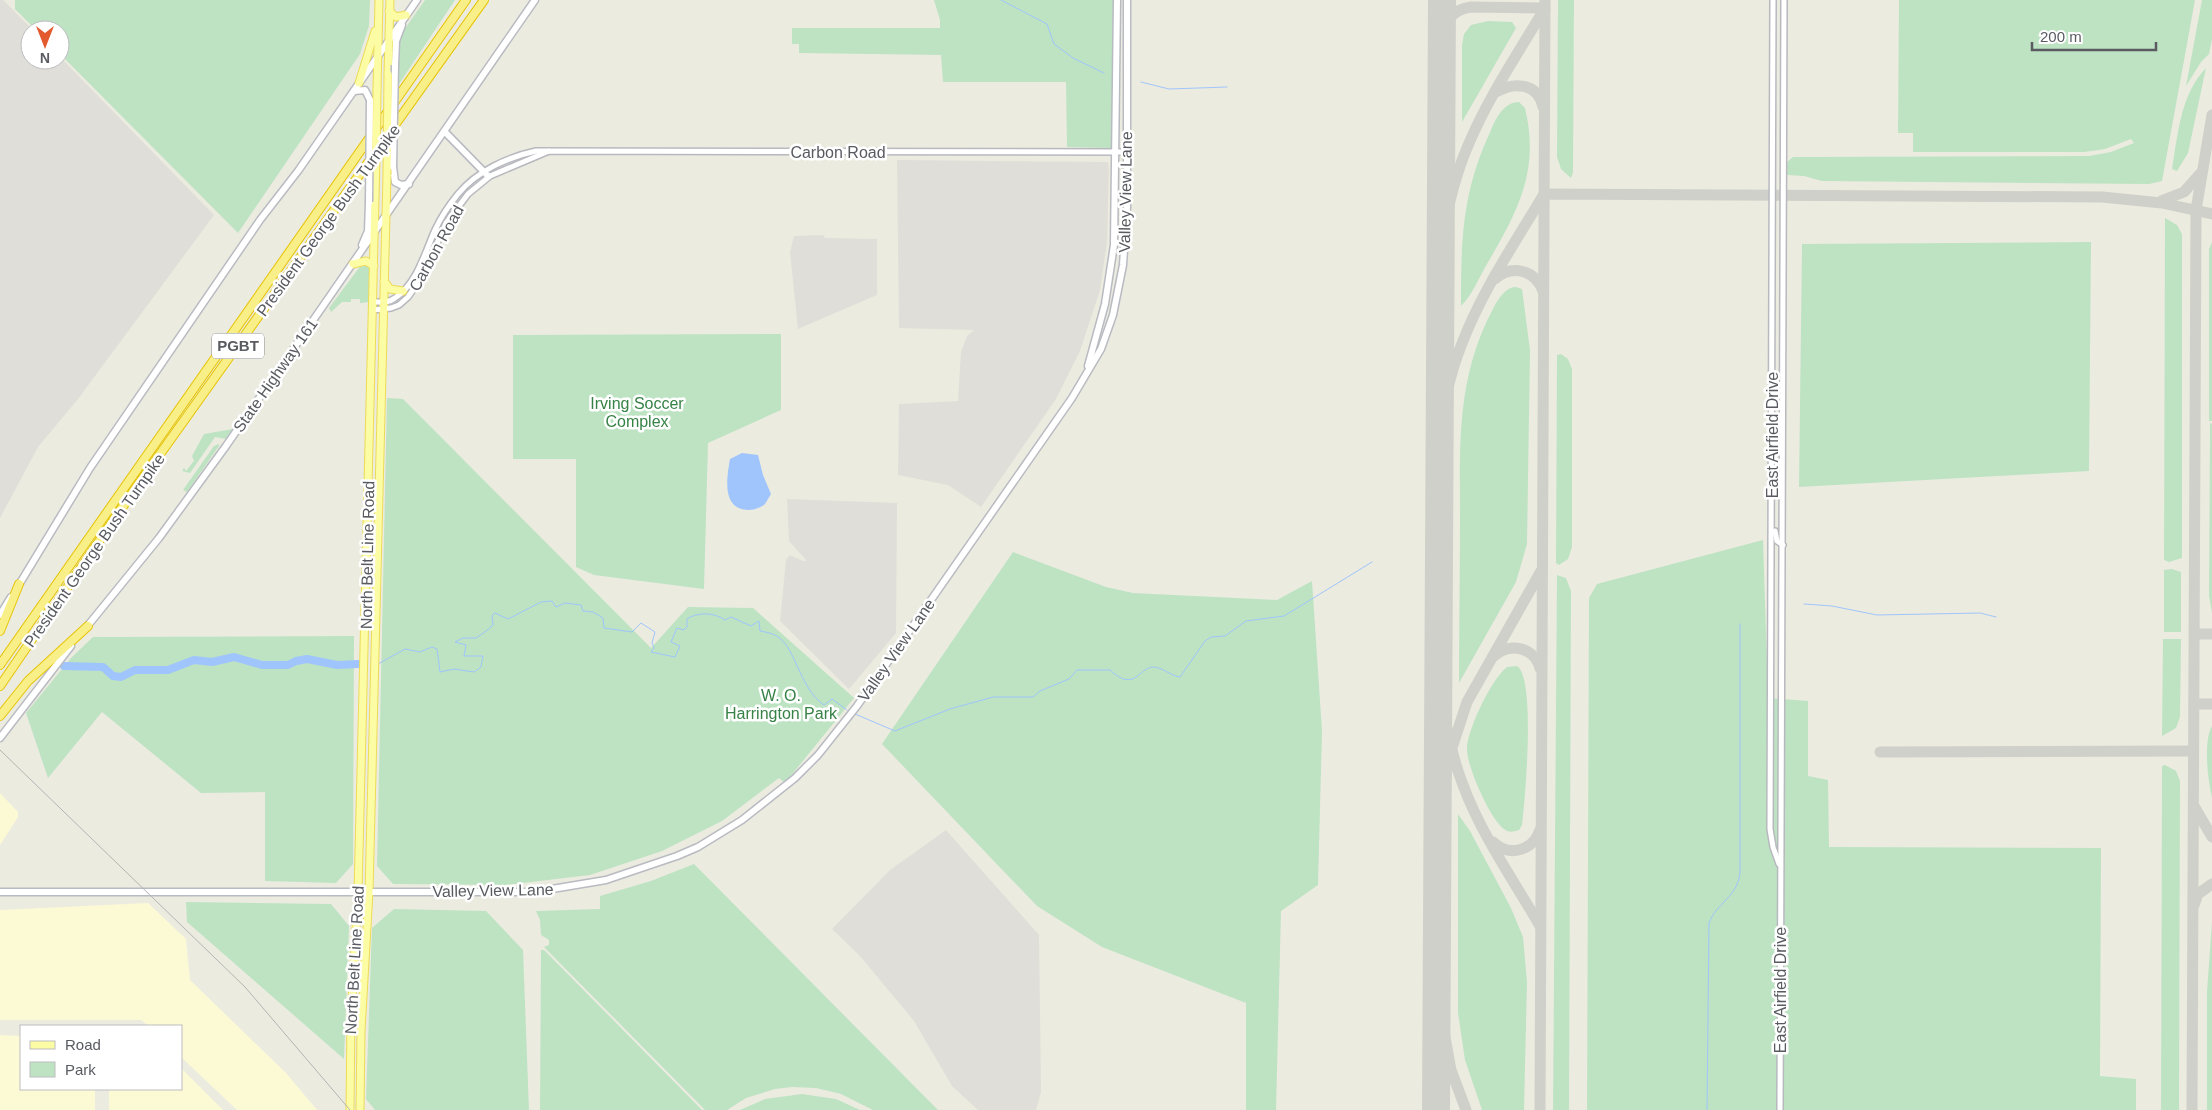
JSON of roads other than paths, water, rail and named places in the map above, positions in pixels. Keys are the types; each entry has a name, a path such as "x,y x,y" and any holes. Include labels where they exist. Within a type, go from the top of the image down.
{"highway":[{"name":"President George Bush Turnpike","path":"0,686 128,499 485,0"},
{"name":"President George Bush Turnpike","path":"0,665 465,2"},
{"path":"0,630 19,584"},
{"path":"0,716 28,681 75,635 88,626"}],"main road":[{"name":"North Belt Line Road","path":"350,1110 351,1018 358,893 376,192 379,0"},
{"name":"North Belt Line Road","path":"360,1110 361,1031 369,892 390,0"},
{"path":"0,615 90,468 260,220 298,171 417,0"},
{"name":"State Highway 161","path":"0,738 41,682 159,538 410,184 535,0"},
{"name":"Valley View Lane","path":"1085,376 1111,276 1115,221 1117,0"},
{"name":"Valley View Lane","path":"0,892 534,892 582,885 627,874 698,847 742,820 794,778 842,726 993,513 1101,349 1121,278 1126,228 1127,0"},
{"path":"390,10 396,17 405,17"},
{"path":"359,83 371,50 379,14"},
{"path":"405,17 396,41 393,167 395,182 401,185 410,184"},
{"path":"354,91 365,90 370,100 368,231 361,253"},
{"path":"445,132 486,174"},
{"path":"353,264 366,261 374,266"},
{"path":"384,281 390,289 403,291"}],"street":[{"name":"East Airfield Drive","path":"1773,0 1770,829 1773,847 1781,869"},
{"name":"East Airfield Drive","path":"1780,1110 1784,0"},
{"name":"Carbon Road","path":"383,306 403,291 414,275 435,230 458,193 486,174 520,155 536,151 1127,152"},
{"name":"Carbon Road","path":"373,306 399,305 412,292 422,276 442,232 463,200 486,174"},
{"path":"435,230 442,232"},
{"path":"1772,514 1774,517 1775,537 1783,545"}],"water":[{"path":"742,453 758,455 763,475 771,494 765,504 756,509 746,510 736,507 728,495 727,479 730,459"}],"waterway":[{"path":"1001,0 1047,24 1054,44 1073,58 1104,73"},
{"path":"1141,82 1169,89 1227,87"},
{"path":"855,714 895,731 950,709 993,697 1033,697 1040,691 1069,679 1077,670 1110,670 1118,677 1131,679 1148,668 1153,667 1180,677 1205,641 1211,637 1225,636 1246,621 1284,616 1372,562"},
{"path":"378,664 405,649 420,652 432,647 437,649 440,672 454,669 474,672 481,667 483,656 464,656 466,645 455,642 463,638 476,638 485,632 493,625 492,616 495,613 508,619 541,602 552,601 556,607 565,603 581,605 583,611 593,612 603,618 604,628 632,632 641,623 655,632 652,643 654,648 651,652 675,657 680,646 671,642 677,628 684,630 687,627 687,619 691,617 711,614 725,620 731,617 751,626 759,621 760,631 775,635 788,648 808,688 815,697 824,705 832,699 847,710"},
{"path":"1804,604 1832,606 1877,615 1980,613 1996,617"},
{"path":"1707,1110 1709,923 1735,888 1740,873 1740,624"},
{"path":"64,666 103,667 113,676 121,677 135,670 168,670 194,660 212,662 234,657 262,665 288,665 307,659 337,665 358,664"}],"tram line":[{"path":"0,750 245,987 350,1110"}],"park label":[{"name":"Irving Soccer Complex","path":"637,412"},
{"name":"W. O. Harrington Park","path":"781,704"}]}
